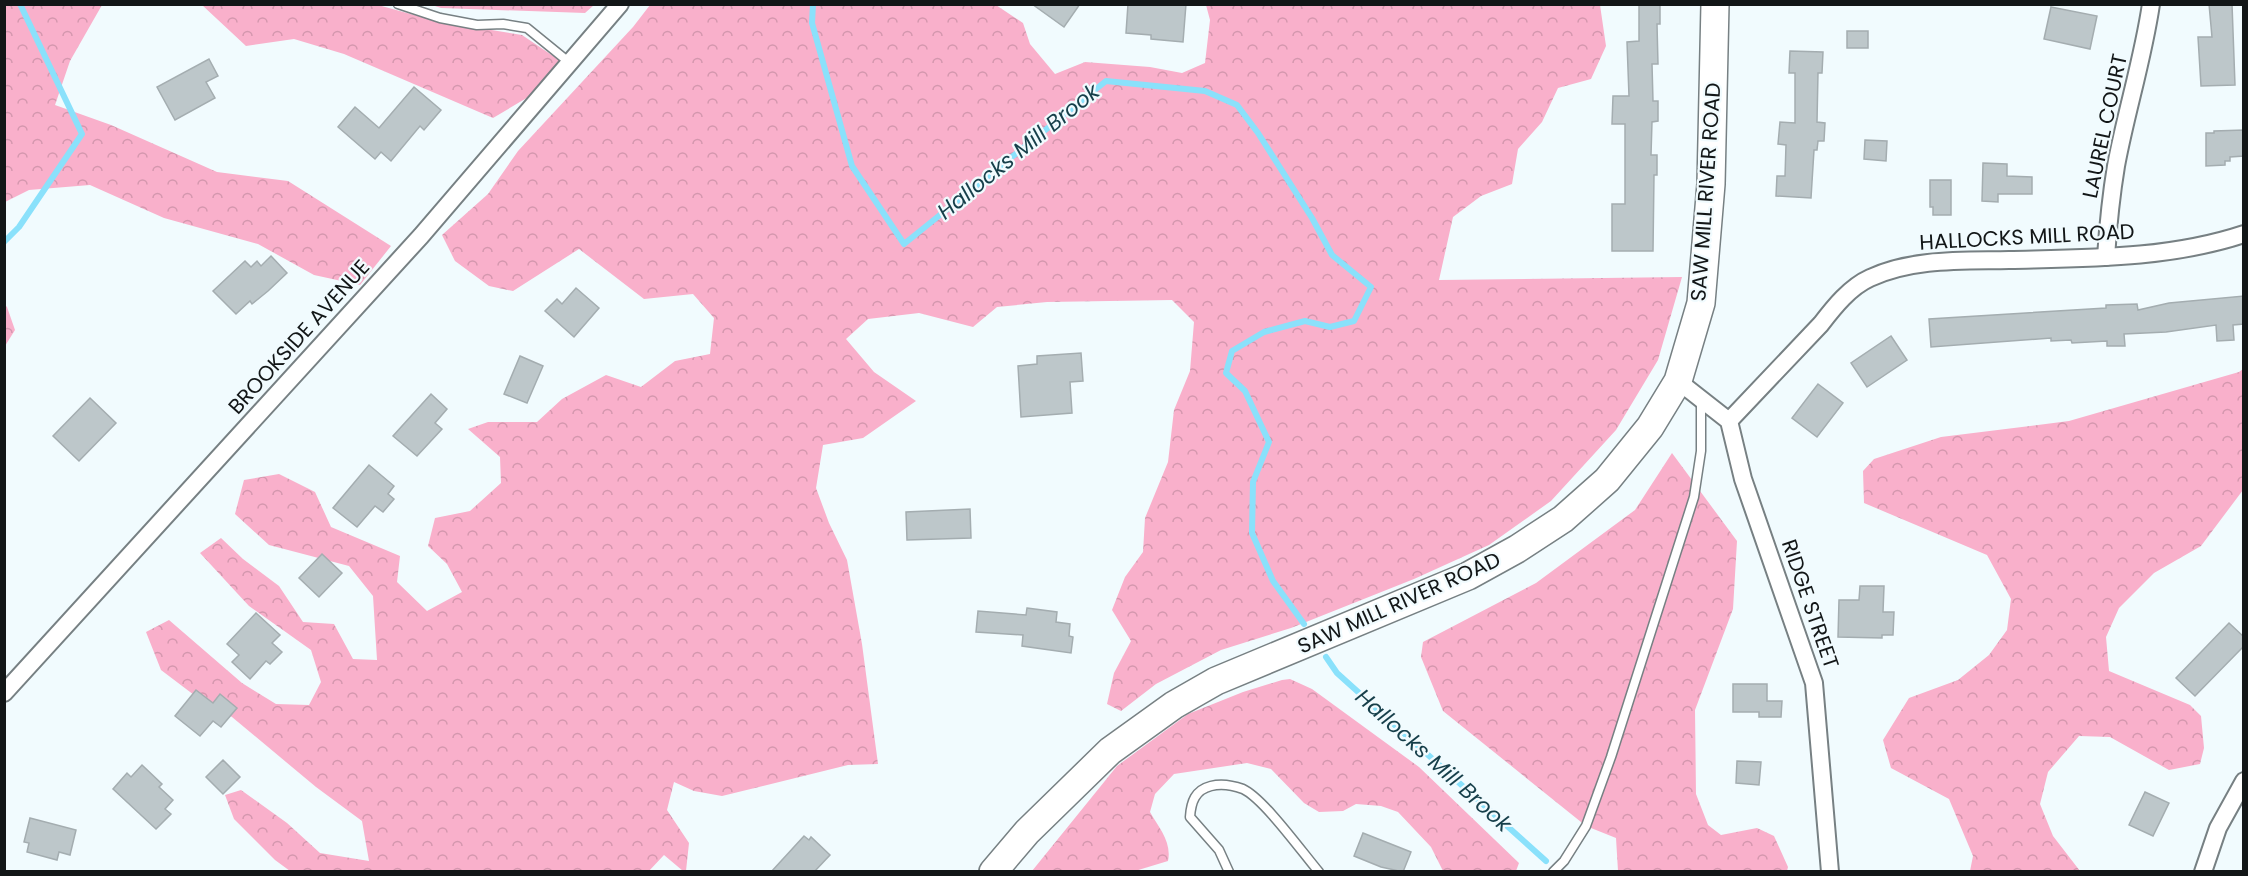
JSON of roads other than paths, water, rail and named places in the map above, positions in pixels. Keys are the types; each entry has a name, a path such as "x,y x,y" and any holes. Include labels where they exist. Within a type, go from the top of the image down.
{"highway":[{"name":"SAW MILL RIVER ROAD","path":"993,872 1027,831 1110,751 1174,705 1216,681 1468,576 1517,549 1563,519 1607,480 1650,427 1678,381 1701,303 1711,184 1715,4"}],"street":[{"name":"BROOKSIDE AVENUE","path":"4,693 421,236 620,4"},
{"name":"LAUREL COURT","path":"2106,257 2117,165 2145,47 2151,4"},
{"name":"HALLOCKS MILL ROAD","path":"1729,421 1833,309 1853,289 1870,278 1917,265 2106,257 2192,246 2244,234"},
{"path":"1678,381 1729,421"},
{"name":"RIDGE STREET","path":"1729,421 1743,479 1814,683 1830,872"},
{"path":"2203,872 2218,828 2243,783"}],"lane":[{"path":"398,4 440,18 477,26 503,24 527,27 570,63"},
{"path":"1553,872 1561,864 1586,826 1611,757 1694,497 1701,451 1701,399"},
{"path":"1229,872 1219,850 1191,817 1191,802 1203,788 1222,783 1244,790 1270,813 1319,872"}],"waterway":[{"name":"Hallocks Mill Brook","path":"4,242 19,227 82,134 20,4"},
{"name":"Hallocks Mill Brook","path":"813,4 812,23 852,166 904,244 1106,81 1205,91 1237,105 1258,133 1312,218 1332,255 1371,287 1354,321 1330,327 1305,321 1264,332 1232,351 1226,373 1245,391 1269,442 1253,482 1252,533 1273,581 1304,624"},
{"name":"Hallocks Mill Brook","path":"1326,657 1337,673 1546,861"}]}
